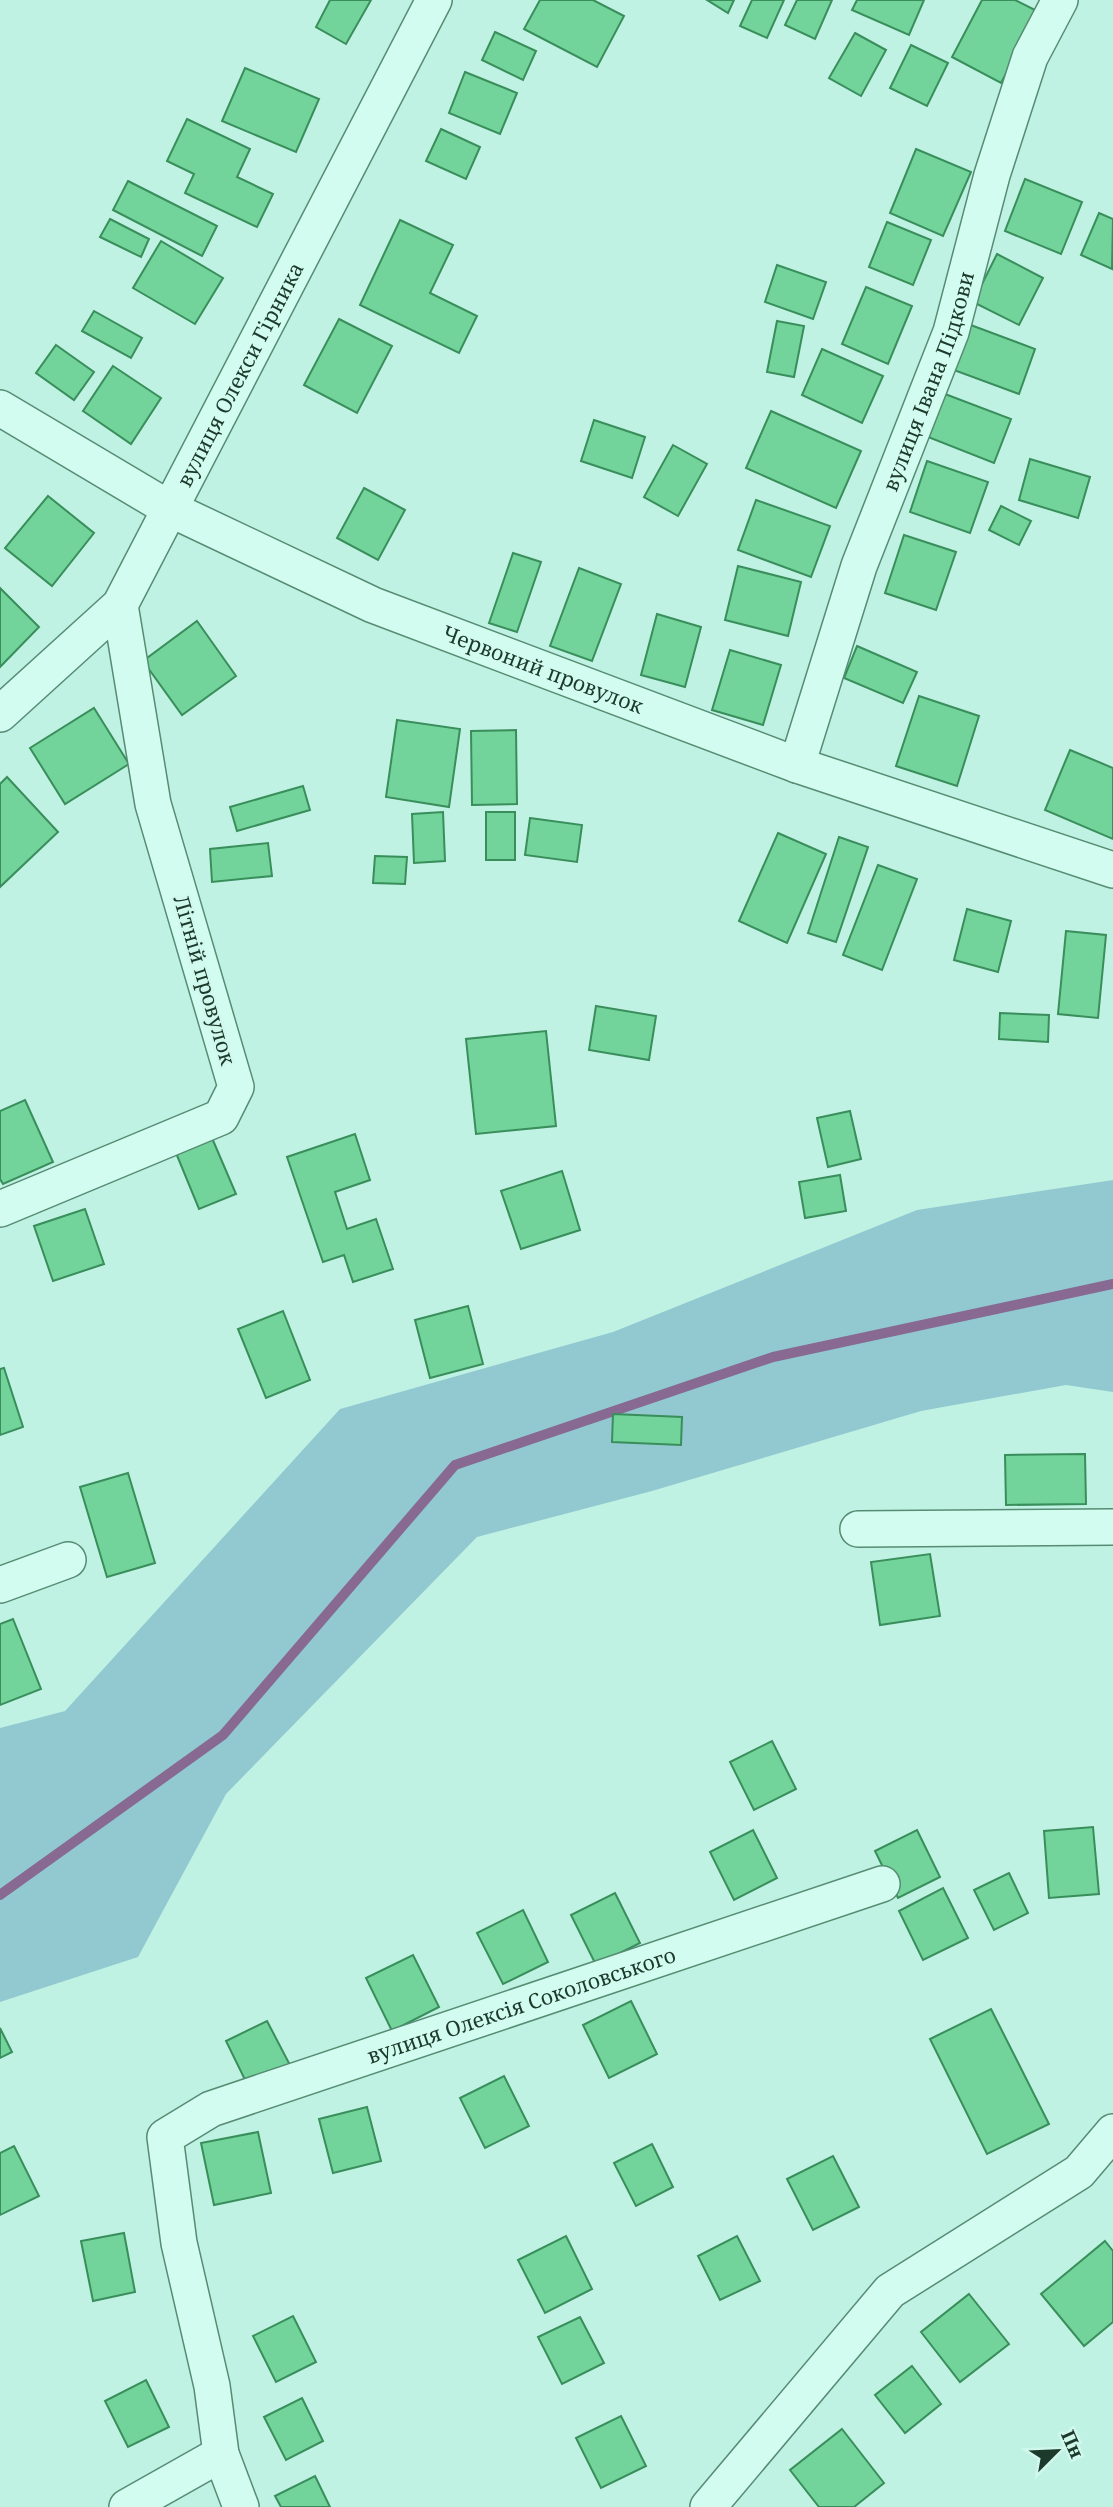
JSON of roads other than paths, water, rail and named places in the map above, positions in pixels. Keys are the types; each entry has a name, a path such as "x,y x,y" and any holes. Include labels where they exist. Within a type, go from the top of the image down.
{"street":[{"name":"вулиця Олекси Гірника","path":"0,714 120,605 434,0"},
{"name":"вулиця Івана Підкови","path":"797,765 859,566 951,332 992,175 1030,57 1060,0"},
{"name":"Червоний провулок","path":"0,408 170,509 373,605 797,765 1113,870"},
{"name":"Літній провулок","path":"0,1209 221,1118 236,1087 153,804 120,605"},
{"path":"858,1530 1113,1527"},
{"path":"0,1585 68,1560"},
{"name":"вулиця Олексія Соколовського","path":"221,2454 212,2386 179,2243 165,2137 211,2109 882,1884"},
{"path":"1079,2172 1113,2132"},
{"path":"708,2507 890,2291 1079,2172 1113,2163"},
{"path":"127,2507 221,2454 241,2507"}],"waterway":[{"path":"0,1895 223,1735 455,1465 773,1357 1113,1284"}]}
